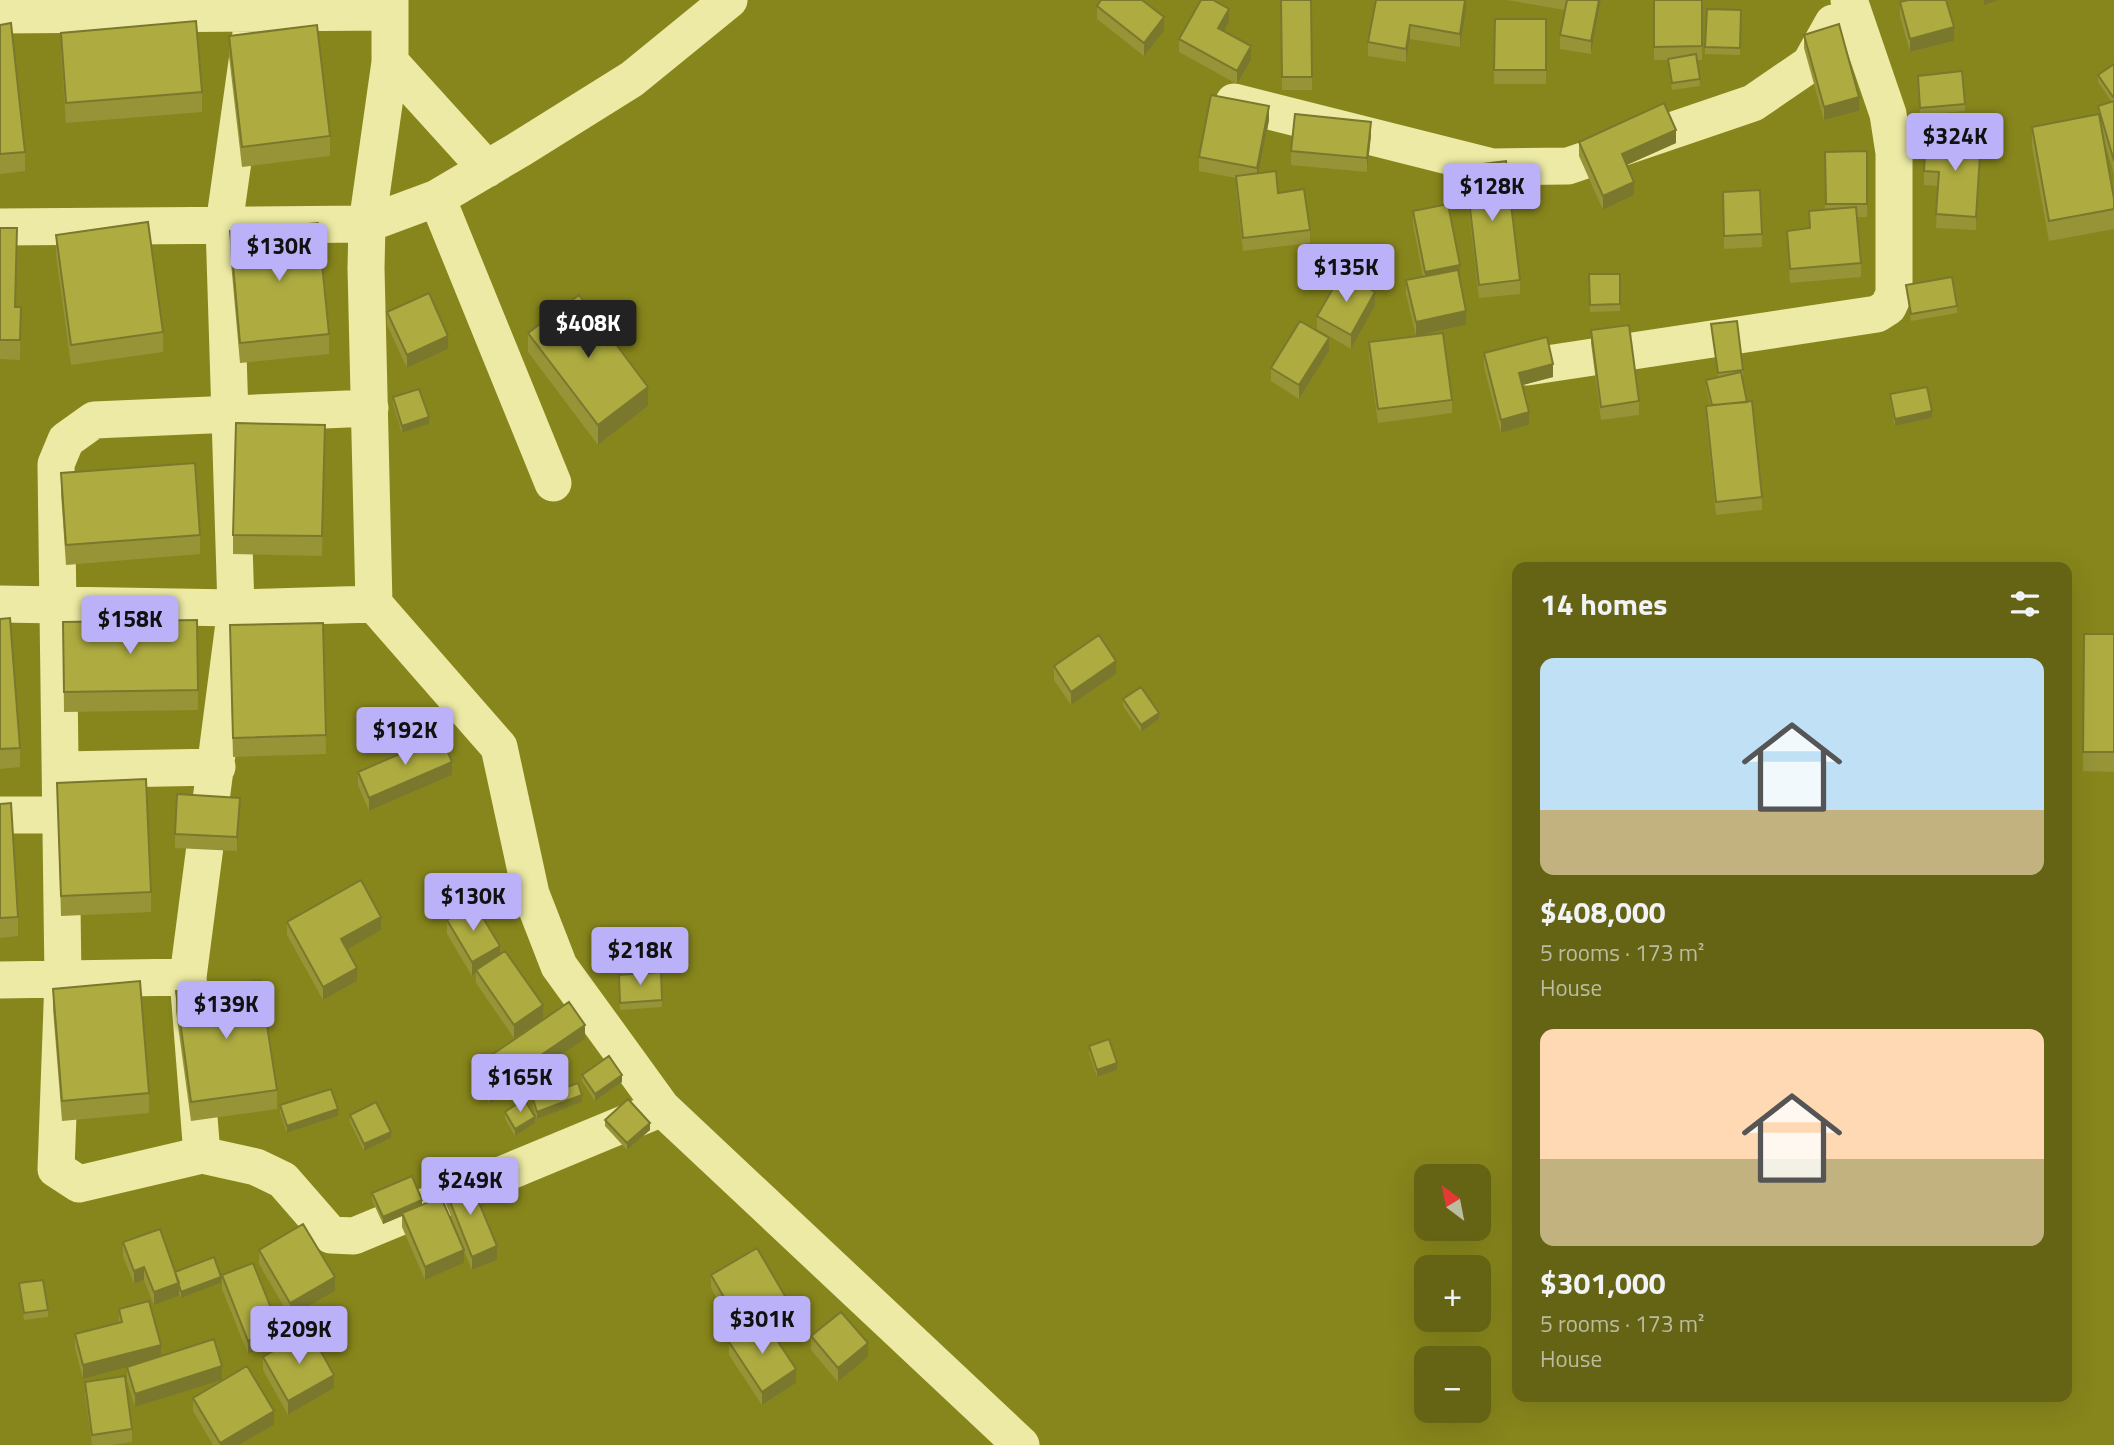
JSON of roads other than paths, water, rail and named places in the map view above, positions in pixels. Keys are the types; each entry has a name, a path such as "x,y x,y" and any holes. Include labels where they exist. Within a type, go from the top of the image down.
{"street":[{"path":"0,227 367,224 437,198 487,169 632,79 729,0"},
{"path":"1234,102 1492,167 1568,166 1753,103 1810,64 1848,0"},
{"path":"1527,367 1877,314 1888,307 1894,294 1894,153 1888,114 1848,0"},
{"path":"0,15 254,12 390,6 390,62 367,224 374,604 499,747 531,894 559,966 662,1108 1021,1445"},
{"path":"202,1155 188,977 236,608 224,225 254,12"},
{"path":"390,62 487,169"},
{"path":"437,198 553,483"},
{"path":"370,408 94,420 66,440 56,464 64,979 56,1169 79,1184 202,1155 256,1167 283,1180 331,1235 354,1236 662,1108"},
{"path":"0,604 236,608 374,604"},
{"path":"62,770 217,767"},
{"path":"0,815 62,816"},
{"path":"0,980 188,977"}]}
